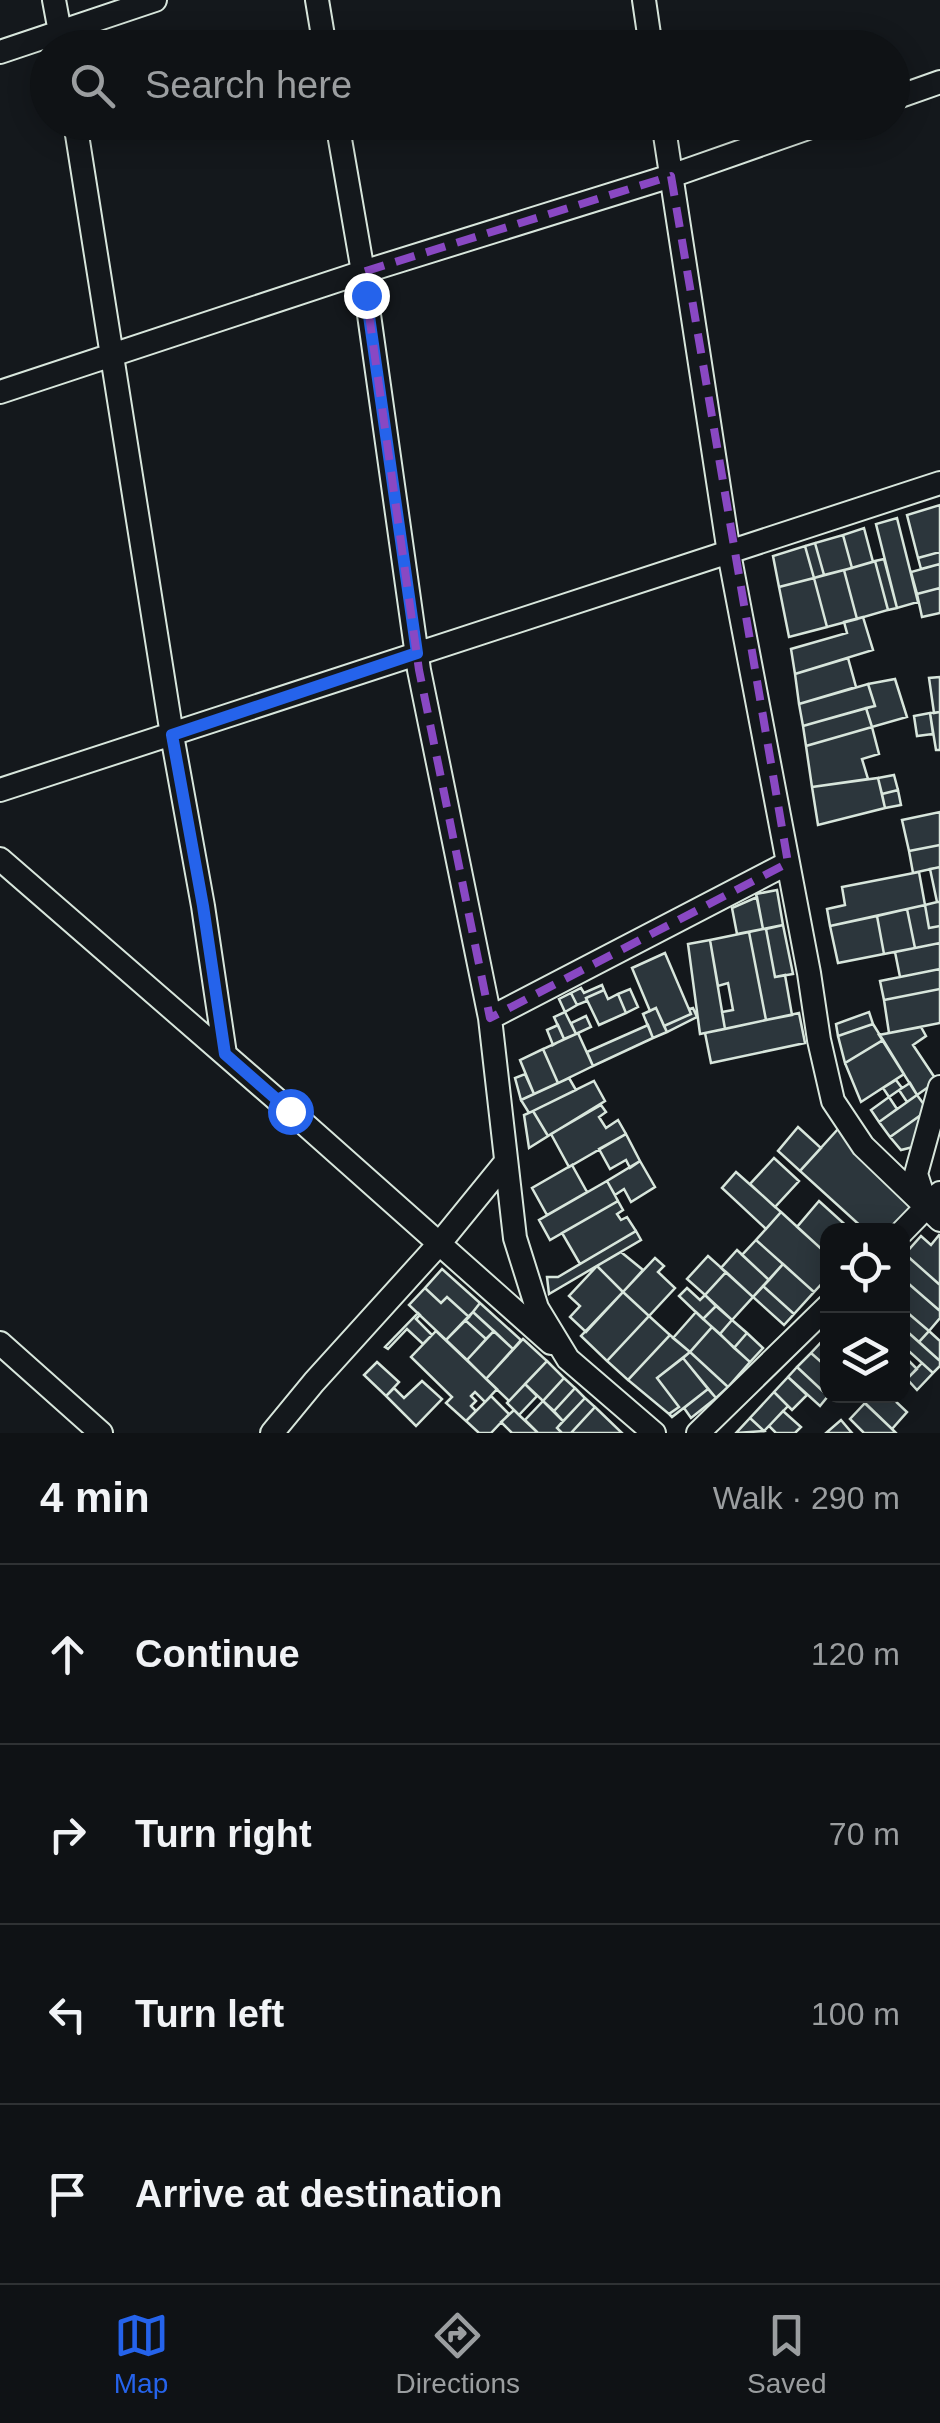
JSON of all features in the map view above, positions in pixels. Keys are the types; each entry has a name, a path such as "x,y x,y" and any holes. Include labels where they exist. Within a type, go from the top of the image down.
{"street":[{"path":"54,0 60,30"},
{"path":"85,30 155,0"},
{"path":"317,0 322,30"},
{"path":"644,0 648,30"},
{"path":"0,52 30,46"},
{"path":"910,93 940,82"},
{"path":"78,140 225,1054"},
{"path":"341,140 417,653 490,1018 515,1238 537,1308 568,1358"},
{"path":"665,140 729,552 834,1101 863,1146 936,1207"},
{"path":"0,392 773,140"},
{"path":"0,790 940,483"},
{"path":"0,859 654,1433"},
{"path":"490,1018 788,863"},
{"path":"936,1207 916,1174 940,1086"},
{"path":"272,1433 505,1163"},
{"path":"910,1226 936,1207"},
{"path":"698,1433 821,1313"},
{"path":"0,1342 101,1433"}],"highlighted area":[{"path":"671,176 788,863 490,1018 419,670 363,272"}],"building":[{"path":"940,505 940,552 918,558 907,515"},
{"path":"897,518 918,602 897,608 876,524"},
{"path":"864,528 873,562 852,568 843,535"},
{"path":"843,535 852,568 824,575 815,543"},
{"path":"815,543 824,575 814,578 805,546"},
{"path":"805,546 814,578 779,587 773,556"},
{"path":"940,552 940,564 921,569 918,558"},
{"path":"884,559 897,608 888,610 875,561"},
{"path":"875,561 888,610 857,619 844,570"},
{"path":"940,564 940,588 917,594 911,572"},
{"path":"844,570 857,619 827,627 814,578"},
{"path":"814,578 827,627 789,637 779,587"},
{"path":"940,588 940,613 922,617 917,594"},
{"path":"863,617 873,650 795,674 791,649 847,633 844,622"},
{"path":"848,658 856,687 799,704 795,674"},
{"path":"940,677 940,712 934,713 929,678"},
{"path":"895,679 907,717 872,727 866,708 875,706 868,684"},
{"path":"868,684 875,706 803,726 799,704"},
{"path":"866,708 872,727 806,746 803,726"},
{"path":"940,712 940,750 936,750 930,713"},
{"path":"930,713 933,734 917,736 914,716"},
{"path":"872,727 879,754 862,759 868,779 812,787 806,746"},
{"path":"894,775 898,790 882,794 878,778"},
{"path":"878,778 885,808 818,825 812,787"},
{"path":"898,790 901,805 885,808 882,794"},
{"path":"940,812 940,845 909,851 902,820"},
{"path":"940,845 940,867 913,873 909,851"},
{"path":"940,867 940,902 937,902 930,869"},
{"path":"919,872 925,905 830,926 827,909 845,905 842,887"},
{"path":"777,890 783,925 763,929 756,894"},
{"path":"757,897 763,929 737,934 732,908"},
{"path":"940,902 940,926 929,928 925,905"},
{"path":"925,905 929,928 940,926 940,943 915,948 907,909"},
{"path":"907,909 915,948 884,954 877,916"},
{"path":"877,916 884,954 838,963 830,926"},
{"path":"783,925 793,974 775,977 766,929"},
{"path":"766,929 775,977 785,975 792,1015 766,1020 749,932"},
{"path":"749,932 766,1020 725,1029 722,1012 733,1010 728,983 718,986 710,940"},
{"path":"710,940 725,1029 700,1034 688,944"},
{"path":"940,943 940,969 900,977 895,952"},
{"path":"665,953 691,1014 664,1026 656,1008 650,1011 632,968"},
{"path":"940,969 940,989 884,1000 880,981"},
{"path":"602,985 604,990 577,1005 571,993 581,988 584,993"},
{"path":"630,989 638,1007 626,1013 618,994"},
{"path":"940,989 940,1023 889,1033 884,1000"},
{"path":"604,990 608,999 618,994 626,1013 599,1025 586,998"},
{"path":"571,993 577,1005 565,1012 559,999"},
{"path":"656,1008 667,1032 653,1038 643,1014"},
{"path":"693,1008 697,1017 667,1032 664,1026 691,1014 689,1009"},
{"path":"565,1012 576,1034 564,1039 554,1017"},
{"path":"869,1012 873,1024 838,1036 836,1024"},
{"path":"799,1013 805,1043 711,1063 705,1033"},
{"path":"586,1016 591,1027 576,1034 571,1023"},
{"path":"873,1024 883,1040 845,1063 838,1036"},
{"path":"558,1025 564,1039 553,1045 547,1030"},
{"path":"648,1025 653,1038 593,1066 587,1052"},
{"path":"921,1027 926,1036 913,1045 937,1081 917,1095 879,1035"},
{"path":"578,1033 593,1066 558,1083 543,1049"},
{"path":"883,1040 904,1074 861,1102 845,1063"},
{"path":"543,1049 558,1083 534,1094 520,1060"},
{"path":"525,1074 534,1094 521,1100 515,1078"},
{"path":"569,1078 576,1090 529,1113 521,1100"},
{"path":"896,1080 902,1088 889,1097 883,1088"},
{"path":"594,1081 605,1101 548,1136 533,1111"},
{"path":"910,1083 917,1095 907,1102 899,1090"},
{"path":"917,1095 928,1110 890,1137 879,1122"},
{"path":"889,1097 897,1109 879,1122 871,1110"},
{"path":"601,1105 606,1112 599,1117 606,1128 618,1120 626,1134 569,1167 551,1134"},
{"path":"928,1110 917,1146 901,1150 890,1137"},
{"path":"533,1111 548,1136 529,1148 524,1115"},
{"path":"798,1127 821,1148 800,1171 778,1151"},
{"path":"838,1129 911,1208 897,1223 857,1223 800,1171"},
{"path":"626,1134 640,1161 630,1168 626,1160 610,1169 599,1149"},
{"path":"774,1158 799,1181 775,1207 750,1184"},
{"path":"640,1161 655,1187 631,1202 624,1189 615,1195 607,1181"},
{"path":"572,1165 587,1192 547,1215 532,1188"},
{"path":"736,1172 781,1212 766,1229 722,1188"},
{"path":"607,1181 618,1201 550,1240 539,1220"},
{"path":"618,1201 623,1210 617,1214 621,1220 627,1217 636,1231 580,1264 562,1233"},
{"path":"819,1201 843,1223 820,1223 820,1248 797,1227"},
{"path":"781,1212 820,1248 820,1286 814,1292 756,1240"},
{"path":"636,1231 641,1240 549,1294 547,1277 558,1277"},
{"path":"939,1235 940,1285 910,1258 910,1248 921,1236 931,1245"},
{"path":"756,1240 783,1264 769,1280 742,1255"},
{"path":"737,1250 769,1280 753,1297 721,1268"},
{"path":"621,1252 643,1270 623,1292 597,1266"},
{"path":"708,1256 726,1272 705,1295 687,1279"},
{"path":"655,1258 664,1266 658,1272 675,1288 649,1316 623,1292"},
{"path":"910,1258 940,1285 940,1311 910,1285"},
{"path":"783,1264 814,1292 794,1314 763,1286"},
{"path":"597,1266 623,1292 586,1332 570,1317 580,1306 569,1296"},
{"path":"442,1269 480,1303 469,1317 447,1297 441,1303 425,1288"},
{"path":"726,1272 753,1297 732,1320 705,1295"},
{"path":"910,1285 940,1311 940,1318 929,1331 910,1315"},
{"path":"763,1286 794,1314 784,1325 753,1297"},
{"path":"425,1288 441,1303 447,1297 469,1317 446,1340 409,1305"},
{"path":"687,1288 700,1300 705,1295 716,1306 703,1319 679,1296"},
{"path":"623,1292 649,1316 607,1361 581,1336"},
{"path":"480,1303 521,1340 513,1349 473,1312"},
{"path":"716,1306 732,1320 720,1334 703,1319"},
{"path":"473,1312 494,1331 486,1339 465,1320"},
{"path":"696,1312 712,1327 690,1352 673,1338"},
{"path":"418,1313 416,1319 432,1335 423,1344 407,1329 388,1349 385,1347"},
{"path":"910,1315 929,1331 919,1342 910,1334"},
{"path":"649,1316 670,1335 628,1380 607,1361"},
{"path":"465,1320 486,1339 467,1360 446,1340"},
{"path":"732,1320 747,1333 734,1348 720,1334"},
{"path":"712,1327 750,1362 728,1387 690,1352"},
{"path":"436,1331 497,1389 485,1402 475,1392 471,1396 476,1401 471,1406 476,1411 466,1421 446,1403 452,1397 411,1357"},
{"path":"494,1331 513,1349 486,1379 467,1360"},
{"path":"929,1331 940,1341 940,1361 919,1342"},
{"path":"747,1333 763,1348 750,1362 734,1348"},
{"path":"910,1334 940,1361 933,1373 910,1352"},
{"path":"670,1335 690,1352 657,1378 679,1407 669,1414 628,1380"},
{"path":"523,1339 547,1361 509,1401 486,1379"},
{"path":"820,1343 820,1361 811,1353"},
{"path":"690,1352 728,1387 716,1398 683,1358"},
{"path":"811,1353 820,1361 820,1389 797,1367"},
{"path":"683,1358 708,1389 672,1417 669,1414 679,1407 657,1378"},
{"path":"547,1361 564,1378 543,1401 525,1384"},
{"path":"377,1362 399,1382 386,1396 364,1375"},
{"path":"922,1363 933,1373 917,1390 910,1376"},
{"path":"797,1367 820,1389 820,1406 788,1377"},
{"path":"788,1377 807,1395 792,1410 774,1392"},
{"path":"564,1378 575,1388 554,1411 543,1401"},
{"path":"422,1381 442,1399 416,1426 386,1396 394,1388 404,1398"},
{"path":"525,1384 537,1396 519,1415 507,1403"},
{"path":"575,1388 585,1398 563,1421 554,1411"},
{"path":"708,1389 716,1398 691,1418 684,1408"},
{"path":"774,1392 788,1406 764,1431 750,1418"},
{"path":"491,1396 509,1414 491,1433 479,1433 466,1421"},
{"path":"585,1398 595,1407 571,1433 562,1433 557,1428"},
{"path":"543,1401 563,1421 557,1428 562,1433 538,1433 525,1420"},
{"path":"864,1403 897,1403 907,1412 892,1429"},
{"path":"865,1403 896,1433 864,1433 850,1419"},
{"path":"595,1407 622,1433 571,1433"},
{"path":"514,1410 538,1433 512,1433 501,1422"},
{"path":"783,1411 801,1427 795,1433 776,1433 769,1426"},
{"path":"750,1418 764,1431 736,1433"},
{"path":"841,1420 852,1433 826,1433"}],"route":[{"path":"290,1111 225,1054 172,735 417,653 366,295"}]}
